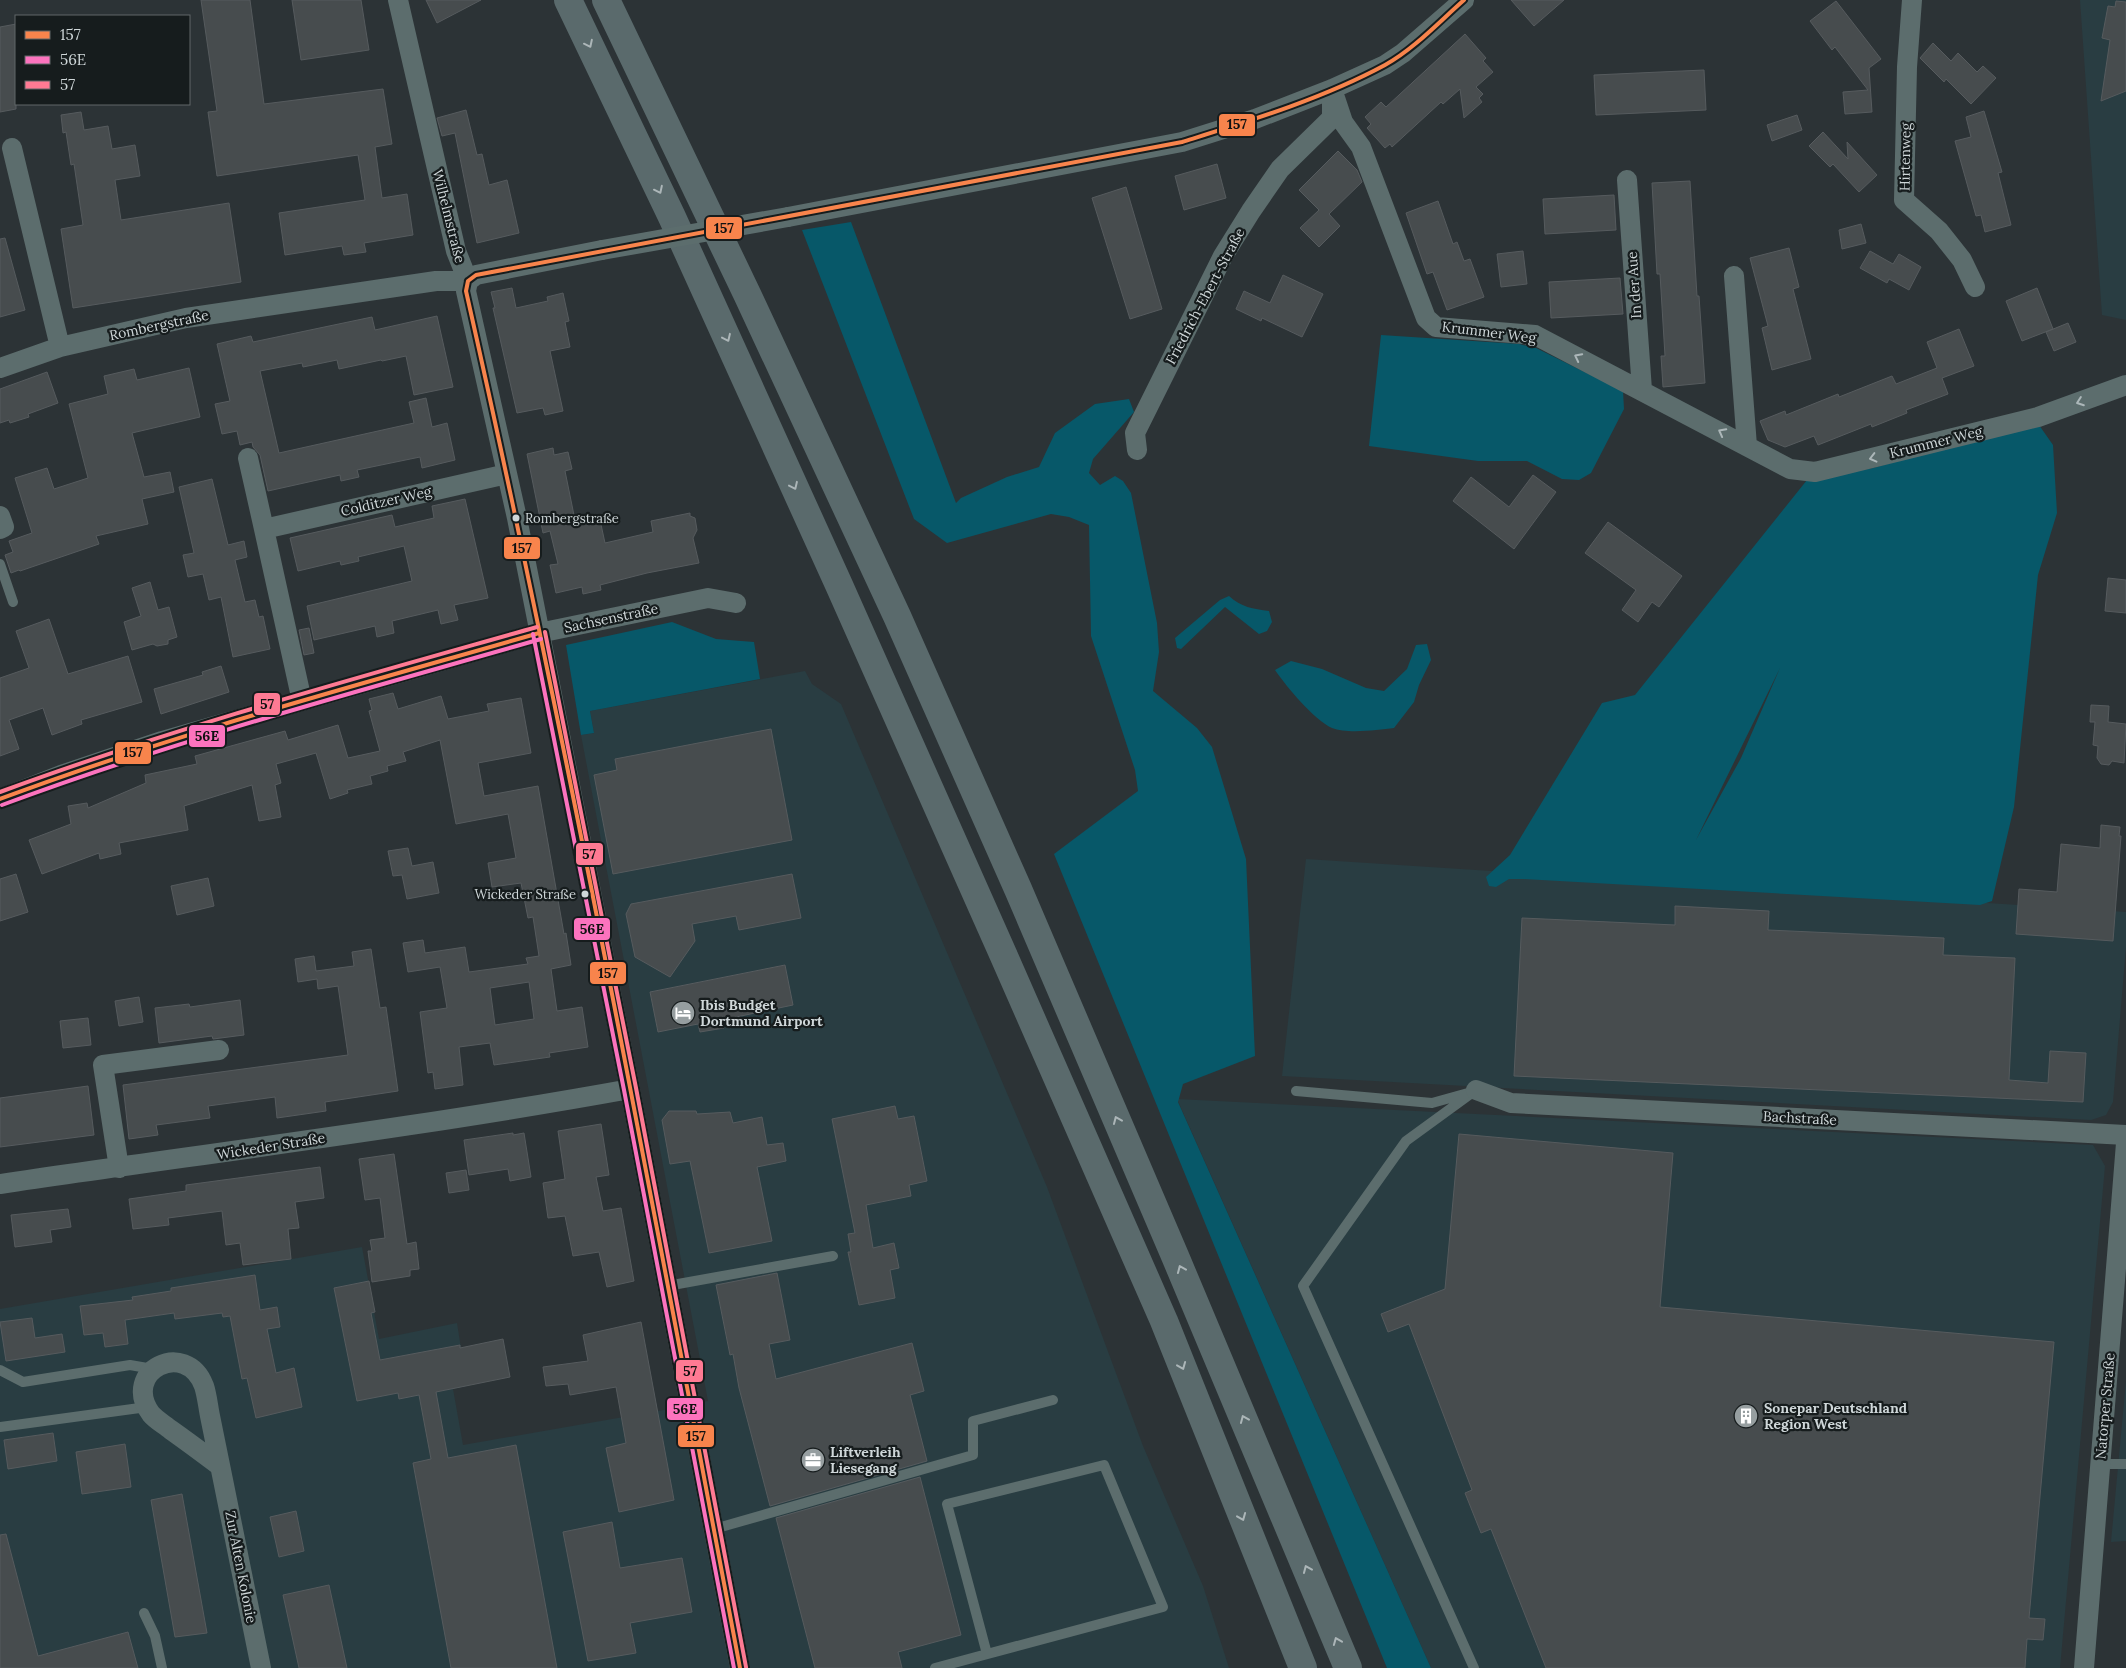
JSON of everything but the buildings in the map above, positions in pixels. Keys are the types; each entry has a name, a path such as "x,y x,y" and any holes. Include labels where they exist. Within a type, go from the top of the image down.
{"highway":[{"path":"568,0 680,235 839,584 1000,945 1164,1321 1299,1662"},
{"path":"606,0 747,294 897,616 1018,889 1164,1228 1348,1668"}],"street":[{"name":"Wilhelmstraße","path":"398,0 456,251 468,281 466,291 508,474 630,1089 740,1668"},
{"path":"468,281 476,275 602,250 788,217 1182,142 1255,119 1332,89 1385,65 1417,41 1464,0"},
{"name":"Hirtenweg","path":"1912,0 1907,67 1904,200 1939,231 1962,260 1975,287"},
{"name":"Krummer Weg","path":"1332,89 1343,122 1361,147 1426,318 1436,326 1535,335 1790,469 1815,472 2038,417 2126,385"},
{"name":"Friedrich-Ebert-Straße","path":"1137,450 1135,433 1223,256 1280,169 1332,118 1332,89"},
{"path":"12,148 60,347"},
{"name":"In der Aue","path":"1627,180 1642,390"},
{"path":"1734,276 1747,446"},
{"name":"Rombergstraße","path":"0,368 60,347 186,318 436,281 468,281"},
{"path":"248,458 302,701"},
{"name":"Colditzer Weg","path":"264,529 508,474"},
{"path":"0,516 4,527 0,529"},
{"name":"Sachsenstraße","path":"0,799 60,775 162,741 539,633 708,598 736,603"},
{"path":"119,1168 103,1065 219,1050"},
{"name":"Wickeder Straße","path":"0,1184 539,1105 630,1089"},
{"name":"Bachstraße","path":"1476,1090 1511,1103 2126,1135"},
{"name":"Natorper Straße","path":"2084,1668 2126,1143"},
{"name":"Zur Alten Kolonie","path":"153,1369 167,1362 178,1362 189,1366 197,1374 204,1387 261,1668"},
{"path":"153,1369 146,1378 142,1389 147,1408 152,1416 220,1466"}],"lane":[{"path":"0,564 13,602"},
{"path":"1296,1091 1432,1103 1476,1090"},
{"path":"1474,1668 1303,1286 1406,1141 1476,1090"},
{"path":"667,1286 833,1256"},
{"path":"0,1370 23,1382 130,1364 153,1369"},
{"path":"714,1529 973,1454 973,1421 1053,1400"},
{"path":"0,1427 147,1408"},
{"path":"2100,1464 2126,1464"},
{"path":"935,1668 1163,1607 1104,1465 947,1504 987,1654"},
{"path":"144,1612 155,1636 162,1668"}],"shaded area":[{"path":"2080,0 2126,0 2126,320 2102,315"},
{"path":"851,222 956,503 961,498 1007,477 1039,467 1055,433 1095,404 1129,399 1134,412 1093,459 1089,473 1100,485 1115,476 1123,481 1131,493 1157,623 1159,652 1153,691 1197,728 1212,747 1246,859 1255,1056 1183,1084 1178,1102 1431,1668 1387,1668 1054,854 1138,791 1135,770 1091,636 1089,525 1069,517 1051,514 947,543 914,519 802,230"},
{"path":"1381,335 1519,344 1536,348 1623,391 1624,409 1591,473 1579,480 1562,479 1527,461 1478,461 1369,446"},
{"path":"2039,425 2053,445 2057,513 2038,575 2014,807 1992,901 1980,905 1523,879 1509,879 1496,887 1489,886 1486,877 1510,855 1602,703 1635,695 1807,480 1873,468 2005,430","holes":["1780,668 1741,758 1696,840"]},
{"path":"1229,596 1247,607 1269,611 1272,622 1267,631 1259,634 1225,607 1181,649 1177,648 1175,638 1220,600"},
{"path":"672,622 716,639 754,642 760,679 590,711 594,733 581,735 566,645"},
{"path":"1427,644 1431,660 1419,685 1414,702 1394,728 1354,731 1332,728 1309,710 1275,670 1291,661 1322,669 1366,688 1384,691 1407,669 1416,645"},
{"path":"805,671 812,684 841,704 1047,1187 1143,1446 1203,1586 1229,1668 0,1668 0,1309 362,1247 379,1339 457,1323 467,1386 453,1389 463,1445 708,1401 581,735 594,733 590,711"},
{"path":"1306,859 2126,912 2126,947 2113,1102 2106,1115 2091,1120 1282,1076"},
{"path":"1177,1099 2093,1145 2105,1166 2060,1668 1431,1668"},
{"path":"2126,1381 2126,1541 2111,1542"}],"transit line":[{"name":"157","path":"468,281 476,275 1182,142 1311,99 1385,65 1396,59 1426,35 1464,0"},
{"name":"157","path":"468,281 466,291 540,634 609,978 740,1668"},
{"name":"57","path":"0,792 66,768 200,725 334,684 537,627"},
{"name":"57","path":"545,632 636,1088 746,1667"},
{"name":"157","path":"0,799 201,731 539,633"},
{"name":"56E","path":"533,634 624,1090 734,1668"},
{"name":"56E","path":"2,805 203,737 541,639"}],"place":[{"name":"Rombergstraße","path":"516,518"},
{"name":"Wickeder Straße","path":"585,894"},
{"name":"Ibis Budget Dortmund Airport","path":"683,1013"},
{"name":"Sonepar Deutschland Region West","path":"1746,1416"},
{"name":"Liftverleih Liesegang","path":"813,1460"}]}
